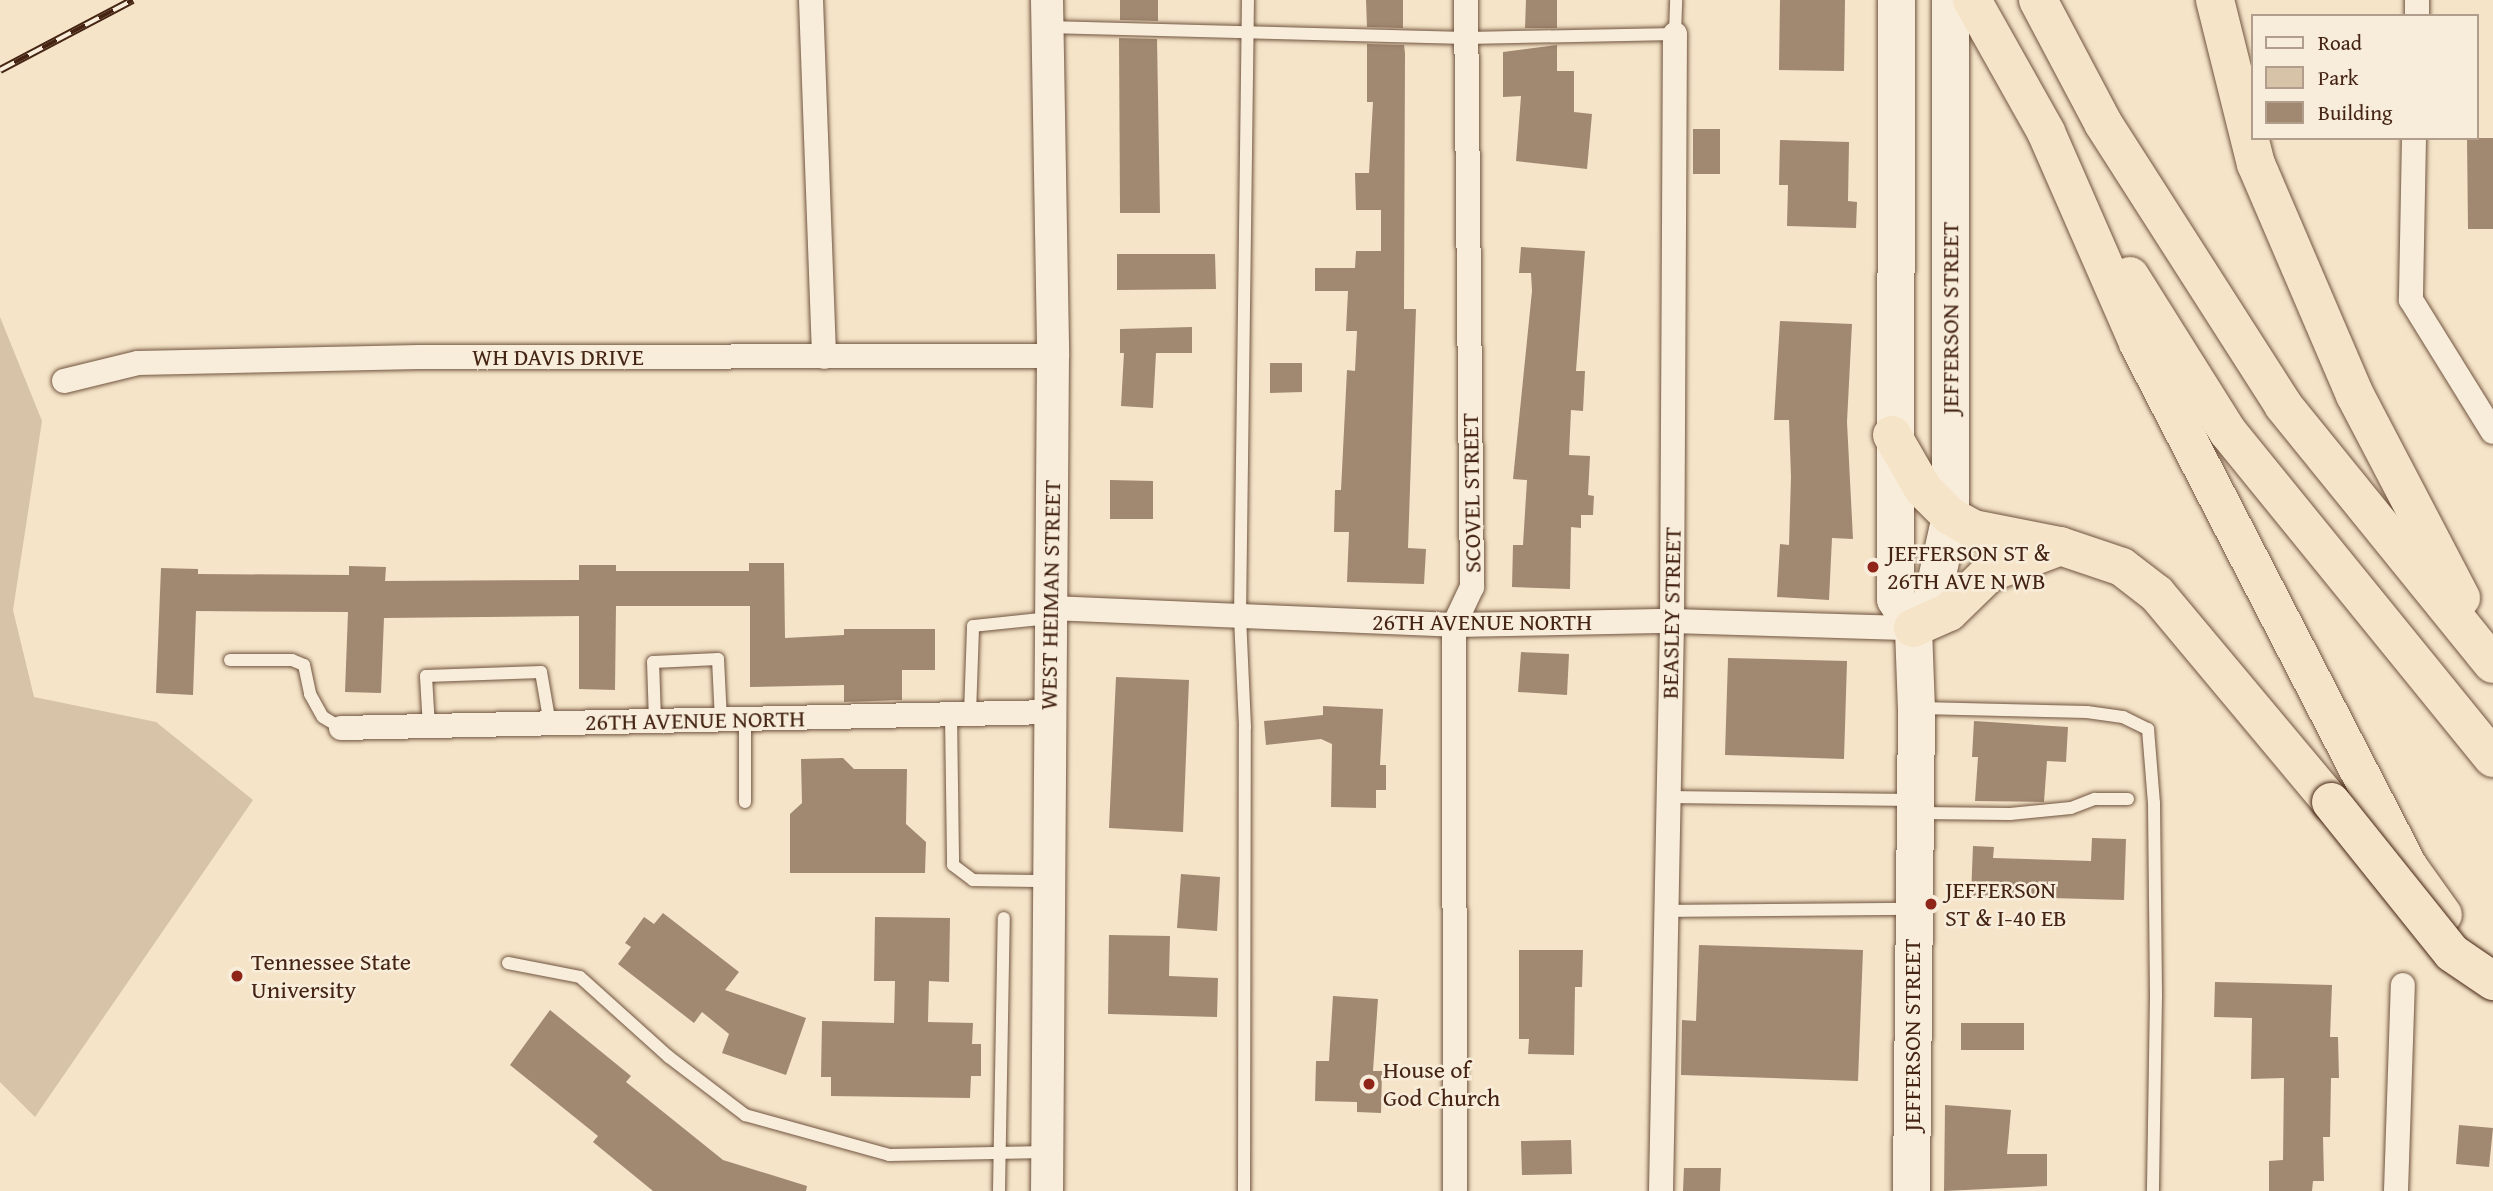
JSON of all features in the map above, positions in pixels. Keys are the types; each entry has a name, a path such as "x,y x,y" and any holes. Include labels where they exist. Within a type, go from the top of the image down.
{"highway":[{"path":"1972,0 2046,132 2068,176 2138,343 2408,866 2493,983"},
{"path":"2038,0 2103,123 2283,405 2493,664"},
{"path":"2215,0 2256,164 2355,394 2493,659"},
{"path":"2068,176 2228,432 2493,758"},
{"path":"1892,435 1923,489 1950,516 1973,529 2060,546 2122,568 2157,594 2452,953 2493,983"},
{"path":"1913,628 1950,612 1989,573 2060,546"}],"main road":[{"name":"JEFFERSON STREET","path":"1896,0 1892,435 1895,600 1913,628 1916,708 1911,1191"},
{"name":"JEFFERSON STREET","path":"1913,628 1932,597 1950,516 1950,0"}],"street":[{"path":"811,0 824,356"},
{"name":"SCOVEL STREET","path":"1455,1191 1454,625 1472,587 1466,0"},
{"name":"WEST HEIMAN STREET","path":"1047,14 1053,356 1047,1191"},
{"name":"BEASLEY STREET","path":"1661,1191 1664,911 1672,621 1675,34"},
{"path":"2414,140 2411,300 2493,432"},
{"name":"WH DAVIS DRIVE","path":"64,381 138,363 1053,356"},
{"name":"26TH AVENUE NORTH","path":"1051,613 1454,625 1672,621 1913,628"},
{"name":"26TH AVENUE NORTH","path":"341,728 1049,712"},
{"path":"2396,1191 2403,985"}],"lane":[{"path":"1244,1191 1245,727 1240,617 1248,0"},
{"path":"1047,14 1247,32 1466,38 1675,34 1676,0"},
{"path":"1049,881 973,880 953,864 960,714 973,626 1051,613"},
{"path":"655,721 653,662 718,659 733,719 745,802"},
{"path":"230,660 292,660 304,664 310,694 323,717 341,728"},
{"path":"429,727 426,676 541,673 550,724"},
{"path":"1916,708 2087,712 2123,717 2148,729 2154,803 2157,996 2152,1191"},
{"path":"1667,797 1916,806 2010,814 2071,808 2095,799 2128,799"},
{"path":"1664,911 1913,909"},
{"path":"999,1191 1003,918"},
{"path":"508,963 580,977 669,1057 745,1115 889,1155 1048,1152"}],"green space":[{"path":"0,317 42,421 13,610 34,697 156,722 253,800 35,1117 0,1082"}],"building":[{"path":"1120,0 1158,0 1158,21 1120,20"},
{"path":"1366,0 1403,0 1403,28 1367,27"},
{"path":"1526,0 1557,0 1557,28 1525,28"},
{"path":"1780,0 1845,0 1844,71 1779,70"},
{"path":"1119,38 1157,39 1160,213 1120,213"},
{"path":"1367,44 1404,45 1405,53 1404,309 1416,309 1408,548 1426,549 1424,584 1347,582 1349,532 1334,532 1335,490 1341,490 1347,370 1355,371 1357,331 1346,331 1348,291 1315,291 1315,268 1355,268 1356,251 1381,251 1381,210 1356,210 1355,173 1369,173 1373,102 1367,102"},
{"path":"1557,45 1557,71 1574,71 1574,112 1592,114 1587,169 1516,161 1521,96 1503,97 1503,52"},
{"path":"1693,129 1720,129 1720,174 1693,174"},
{"path":"2493,138 2493,229 2468,229 2467,140"},
{"path":"1780,140 1849,142 1848,201 1857,202 1856,228 1787,226 1788,185 1779,185"},
{"path":"1521,247 1585,251 1576,371 1585,371 1583,411 1571,410 1569,455 1590,456 1588,495 1594,496 1593,515 1581,515 1581,528 1571,527 1570,589 1512,587 1513,545 1523,545 1527,480 1513,479 1532,291 1531,273 1519,273"},
{"path":"1117,254 1215,254 1216,289 1117,290"},
{"path":"1780,321 1852,324 1847,422 1853,539 1832,538 1829,600 1777,597 1780,544 1789,545 1791,477 1789,420 1774,420"},
{"path":"1192,327 1192,353 1156,353 1153,408 1121,406 1124,353 1120,353 1120,329"},
{"path":"1270,363 1302,363 1302,392 1270,393"},
{"path":"1110,480 1153,481 1153,519 1110,519"},
{"path":"749,563 784,563 785,638 844,635 844,629 935,629 935,670 902,670 902,700 844,702 844,685 750,687 750,606 616,606 615,690 579,689 579,616 384,618 381,693 345,692 348,612 196,611 193,695 156,693 161,568 198,569 198,574 349,575 349,566 386,567 385,581 579,580 579,565 616,565 616,571 749,571"},
{"path":"1521,652 1569,654 1567,695 1518,692"},
{"path":"1728,658 1847,661 1844,759 1725,755"},
{"path":"1116,677 1189,680 1183,832 1109,828"},
{"path":"1323,706 1383,709 1380,765 1386,765 1386,790 1376,790 1376,808 1331,807 1332,744 1321,739 1266,745 1264,721 1323,715"},
{"path":"1974,721 2068,727 2066,762 2047,761 2044,802 1975,801 1978,757 1972,757"},
{"path":"843,758 854,769 907,769 906,824 926,842 925,873 790,873 790,814 802,803 801,759"},
{"path":"2092,838 2126,839 2124,900 1971,896 1973,846 1994,847 1993,858 2091,861"},
{"path":"1181,874 1220,877 1217,931 1177,928"},
{"path":"663,913 739,972 725,990 806,1018 786,1075 722,1053 729,1034 702,1012 694,1023 618,964 631,947 625,943 644,917 654,924"},
{"path":"875,917 950,918 949,982 929,981 928,1022 973,1023 972,1044 981,1044 981,1076 971,1076 970,1098 831,1096 831,1077 821,1077 822,1021 894,1023 895,981 874,981"},
{"path":"1109,935 1170,936 1169,976 1218,978 1217,1017 1108,1014"},
{"path":"1699,945 1863,950 1858,1081 1681,1075 1682,1020 1696,1021"},
{"path":"1519,950 1583,950 1582,987 1575,987 1574,1055 1528,1054 1529,1039 1519,1039"},
{"path":"2215,982 2332,985 2330,1037 2338,1037 2339,1078 2331,1078 2330,1137 2323,1137 2324,1181 2313,1181 2312,1191 2269,1191 2269,1161 2283,1160 2284,1078 2251,1079 2252,1018 2214,1017"},
{"path":"1333,996 1378,999 1373,1071 1382,1071 1381,1113 1357,1112 1357,1102 1315,1101 1316,1061 1329,1061"},
{"path":"550,1010 631,1076 626,1082 723,1160 807,1186 806,1191 653,1191 593,1142 598,1136 510,1065"},
{"path":"1961,1023 2024,1023 2024,1050 1961,1050"},
{"path":"1945,1105 2011,1110 2007,1154 2047,1154 2047,1186 1944,1191"},
{"path":"2459,1125 2493,1128 2489,1167 2456,1164"},
{"path":"1571,1140 1572,1174 1522,1175 1521,1141"},
{"path":"1684,1168 1721,1168 1720,1191 1683,1191"}],"railway":[{"path":"0,70 133,0"}],"place":[{"name":"JEFFERSON ST & 26TH AVE N WB","path":"1873,567"},
{"name":"JEFFERSON ST & I-40 EB","path":"1931,904"},
{"name":"Tennessee State University","path":"237,976"},
{"name":"House of God Church","path":"1369,1084"}]}
